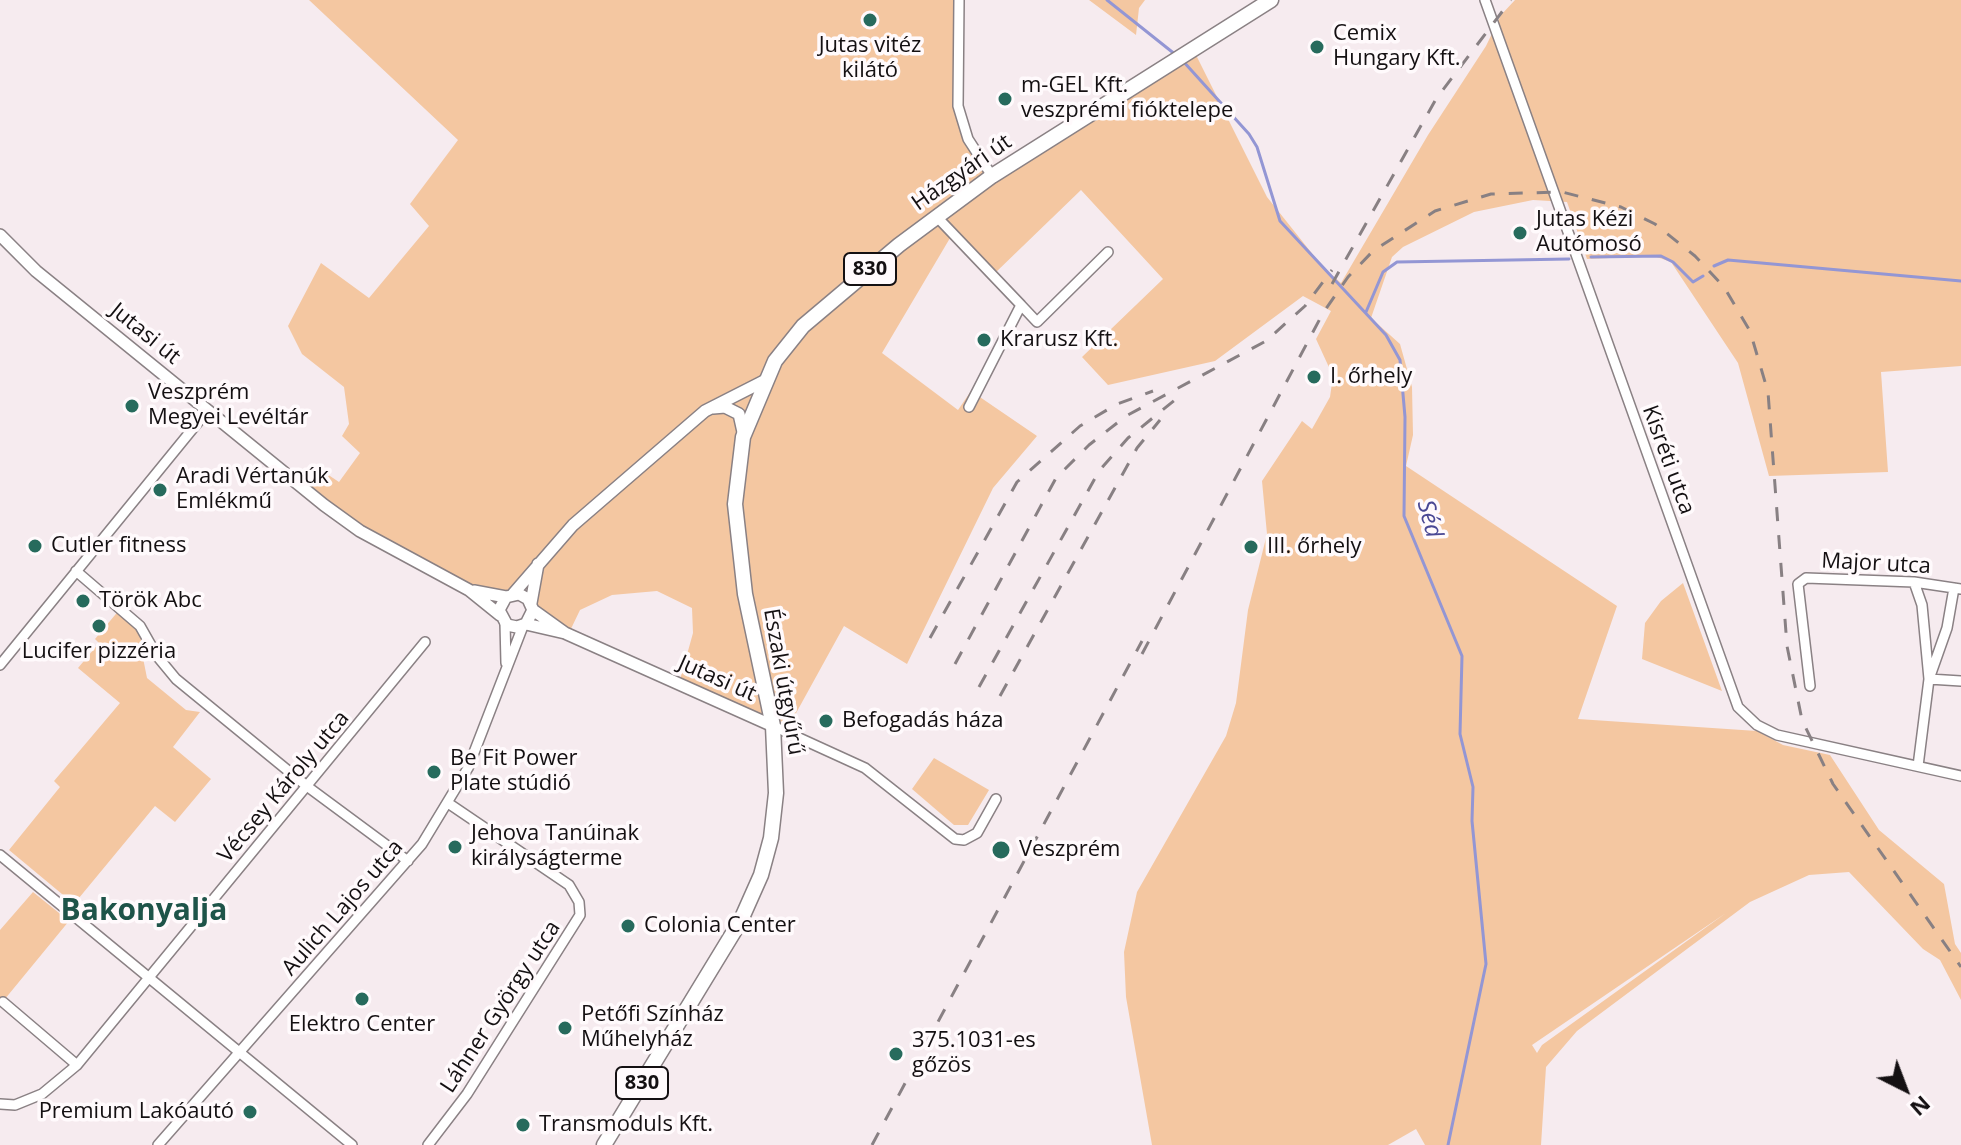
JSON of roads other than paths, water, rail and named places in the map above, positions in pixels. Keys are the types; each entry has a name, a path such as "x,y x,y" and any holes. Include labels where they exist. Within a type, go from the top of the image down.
{"main road":[{"name":"Házgyári út","path":"766,380 775,361 803,326 937,217 992,176 1271,0"},
{"name":"Északi útgyűrű","path":"604,1145 753,897 766,863 775,818 773,726 745,594 735,504 743,437 766,380"}],"street":[{"path":"959,0 958,106 968,139 992,176"},
{"name":"Kisréti utca","path":"1485,0 1738,707 1757,725 1777,735 1961,776"},
{"path":"937,217 1037,322 1108,252"},
{"name":"Jutasi út","path":"0,235 36,271 360,531 469,590 513,627 525,625 565,633 865,768 955,839 964,840 977,833 996,799"},
{"path":"969,407 1021,305"},
{"path":"502,619 509,595 573,525 705,411 766,380"},
{"path":"705,411 725,407 732,410 742,418 743,437"},
{"path":"0,665 208,410"},
{"path":"525,625 532,606 538,564"},
{"path":"76,571 140,626 157,656 176,679 308,787 408,861"},
{"name":"Major utca","path":"1810,686 1798,584 1806,578 1914,582 1958,589"},
{"path":"1914,582 1922,605 1929,679"},
{"path":"1918,766 1929,679 1958,589"},
{"name":"Jutasi út","path":"469,590 525,596 532,606 565,633"},
{"name":"Aulich Lajos utca","path":"502,619 506,664"},
{"name":"Aulich Lajos utca","path":"158,1145 408,861 468,768 506,664 525,625"},
{"name":"Vécsey Károly utca","path":"0,1104 15,1105 42,1094 77,1065 425,642"},
{"path":"1929,679 1961,681"},
{"name":"Láhner György utca","path":"428,1145 467,1094 580,915 579,902 569,885 448,803"},
{"path":"0,855 352,1145"},
{"path":"3,1002 77,1065"}],"waterway":[{"name":"Séd","path":"1107,0 1176,55"},
{"name":"Séd","path":"1182,60 1249,134 1257,147 1280,221 1386,335 1400,360 1405,417 1404,516 1462,656 1460,734 1473,787 1472,821 1486,964 1448,1145"},
{"path":"1591,257 1661,256 1673,262 1693,282 1703,276"},
{"path":"1366,312 1383,272 1397,262 1569,259"},
{"path":"1714,266 1728,260 1961,281"}],"railway":[{"path":"1332,284 1436,99 1511,0"},
{"path":"1142,654 1323,313 1348,277 1373,251 1435,211 1491,194 1562,192 1621,207 1655,224 1695,256 1724,287 1750,331 1768,392 1787,646 1802,720 1833,784 1961,967"},
{"path":"955,664 1056,478 1089,445 1126,416 1266,341 1305,306 1332,270"},
{"path":"930,638 1017,482 1080,426 1117,404 1153,391"},
{"path":"979,687 1099,471 1128,438 1181,395"},
{"path":"1000,696 1137,448 1160,420"},
{"path":"872,1145 1142,641"}],"place":[{"name":"Jutas vitéz kilátó","path":"870,20"},
{"name":"Cemix Hungary Kft.","path":"1317,47"},
{"name":"m-GEL Kft. veszprémi fióktelepe","path":"1005,99"},
{"name":"Jutas Kézi Autómosó","path":"1520,233"},
{"name":"Krarusz Kft.","path":"984,340"},
{"name":"I. őrhely","path":"1314,377"},
{"name":"Veszprém Megyei Levéltár","path":"132,406"},
{"name":"Aradi Vértanúk Emlékmű","path":"160,490"},
{"name":"Cutler fitness","path":"35,546"},
{"name":"III. őrhely","path":"1251,547"},
{"name":"Török Abc","path":"83,601"},
{"name":"Lucifer pizzéria","path":"99,626"},
{"name":"Befogadás háza","path":"826,721"},
{"name":"Be Fit Power Plate stúdió","path":"434,772"},
{"name":"Jehova Tanúinak királyságterme","path":"455,847"},
{"name":"Veszprém","path":"1001,850"},
{"name":"Colonia Center","path":"628,926"},
{"name":"Elektro Center","path":"362,999"},
{"name":"Petőfi Színház Műhelyház","path":"565,1028"},
{"name":"375.1031-es gőzös","path":"896,1054"},
{"name":"Premium Lakóautó","path":"250,1112"},
{"name":"Transmoduls Kft.","path":"523,1125"}],"district":[{"name":"Bakonyalja","path":"144,911"}]}
